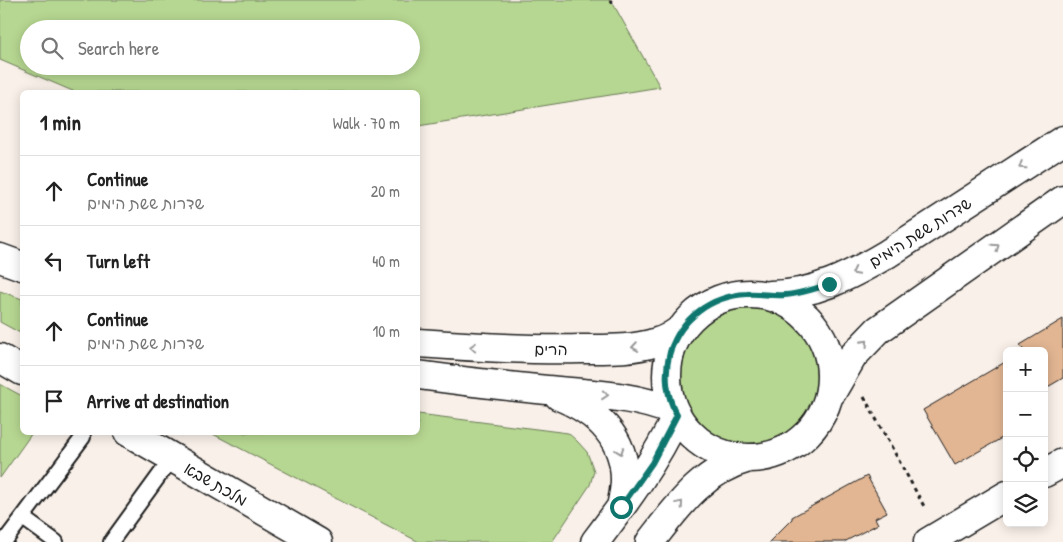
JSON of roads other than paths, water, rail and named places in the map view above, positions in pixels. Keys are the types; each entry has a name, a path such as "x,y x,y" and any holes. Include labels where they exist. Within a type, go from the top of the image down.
{"main road":[{"name":"שדרות ששת הימים","path":"766,295 786,295 815,289 858,271 1063,140"},
{"path":"829,398 832,376 831,360 826,344 818,330 796,308 782,300 766,295 741,294 717,300 703,308 690,318 680,330 668,360 666,376 668,392 676,413 690,434 717,452 733,457 766,457 782,452 796,444 818,422 847,365 861,347 888,322 1063,200"},
{"path":"0,258 20,265"},
{"name":"הרים","path":"420,343 479,348 543,350 624,348 658,342 680,330"},
{"path":"0,358 20,370"},
{"path":"420,375 456,381 623,397 650,403 676,413"},
{"path":"544,390 582,406 596,416 608,428 618,443 624,460 625,481 621,507"},
{"path":"595,542 655,458 676,413"},
{"name":"מלכת שבא","path":"133,435 312,540"},
{"path":"650,542 690,493 708,477 728,465 749,458"},
{"path":"1048,471 1063,463"},
{"path":"937,540 1003,498"}],"lane":[{"path":"4,542 83,437"},
{"path":"111,542 172,458"},
{"path":"23,518 56,542"}]}
